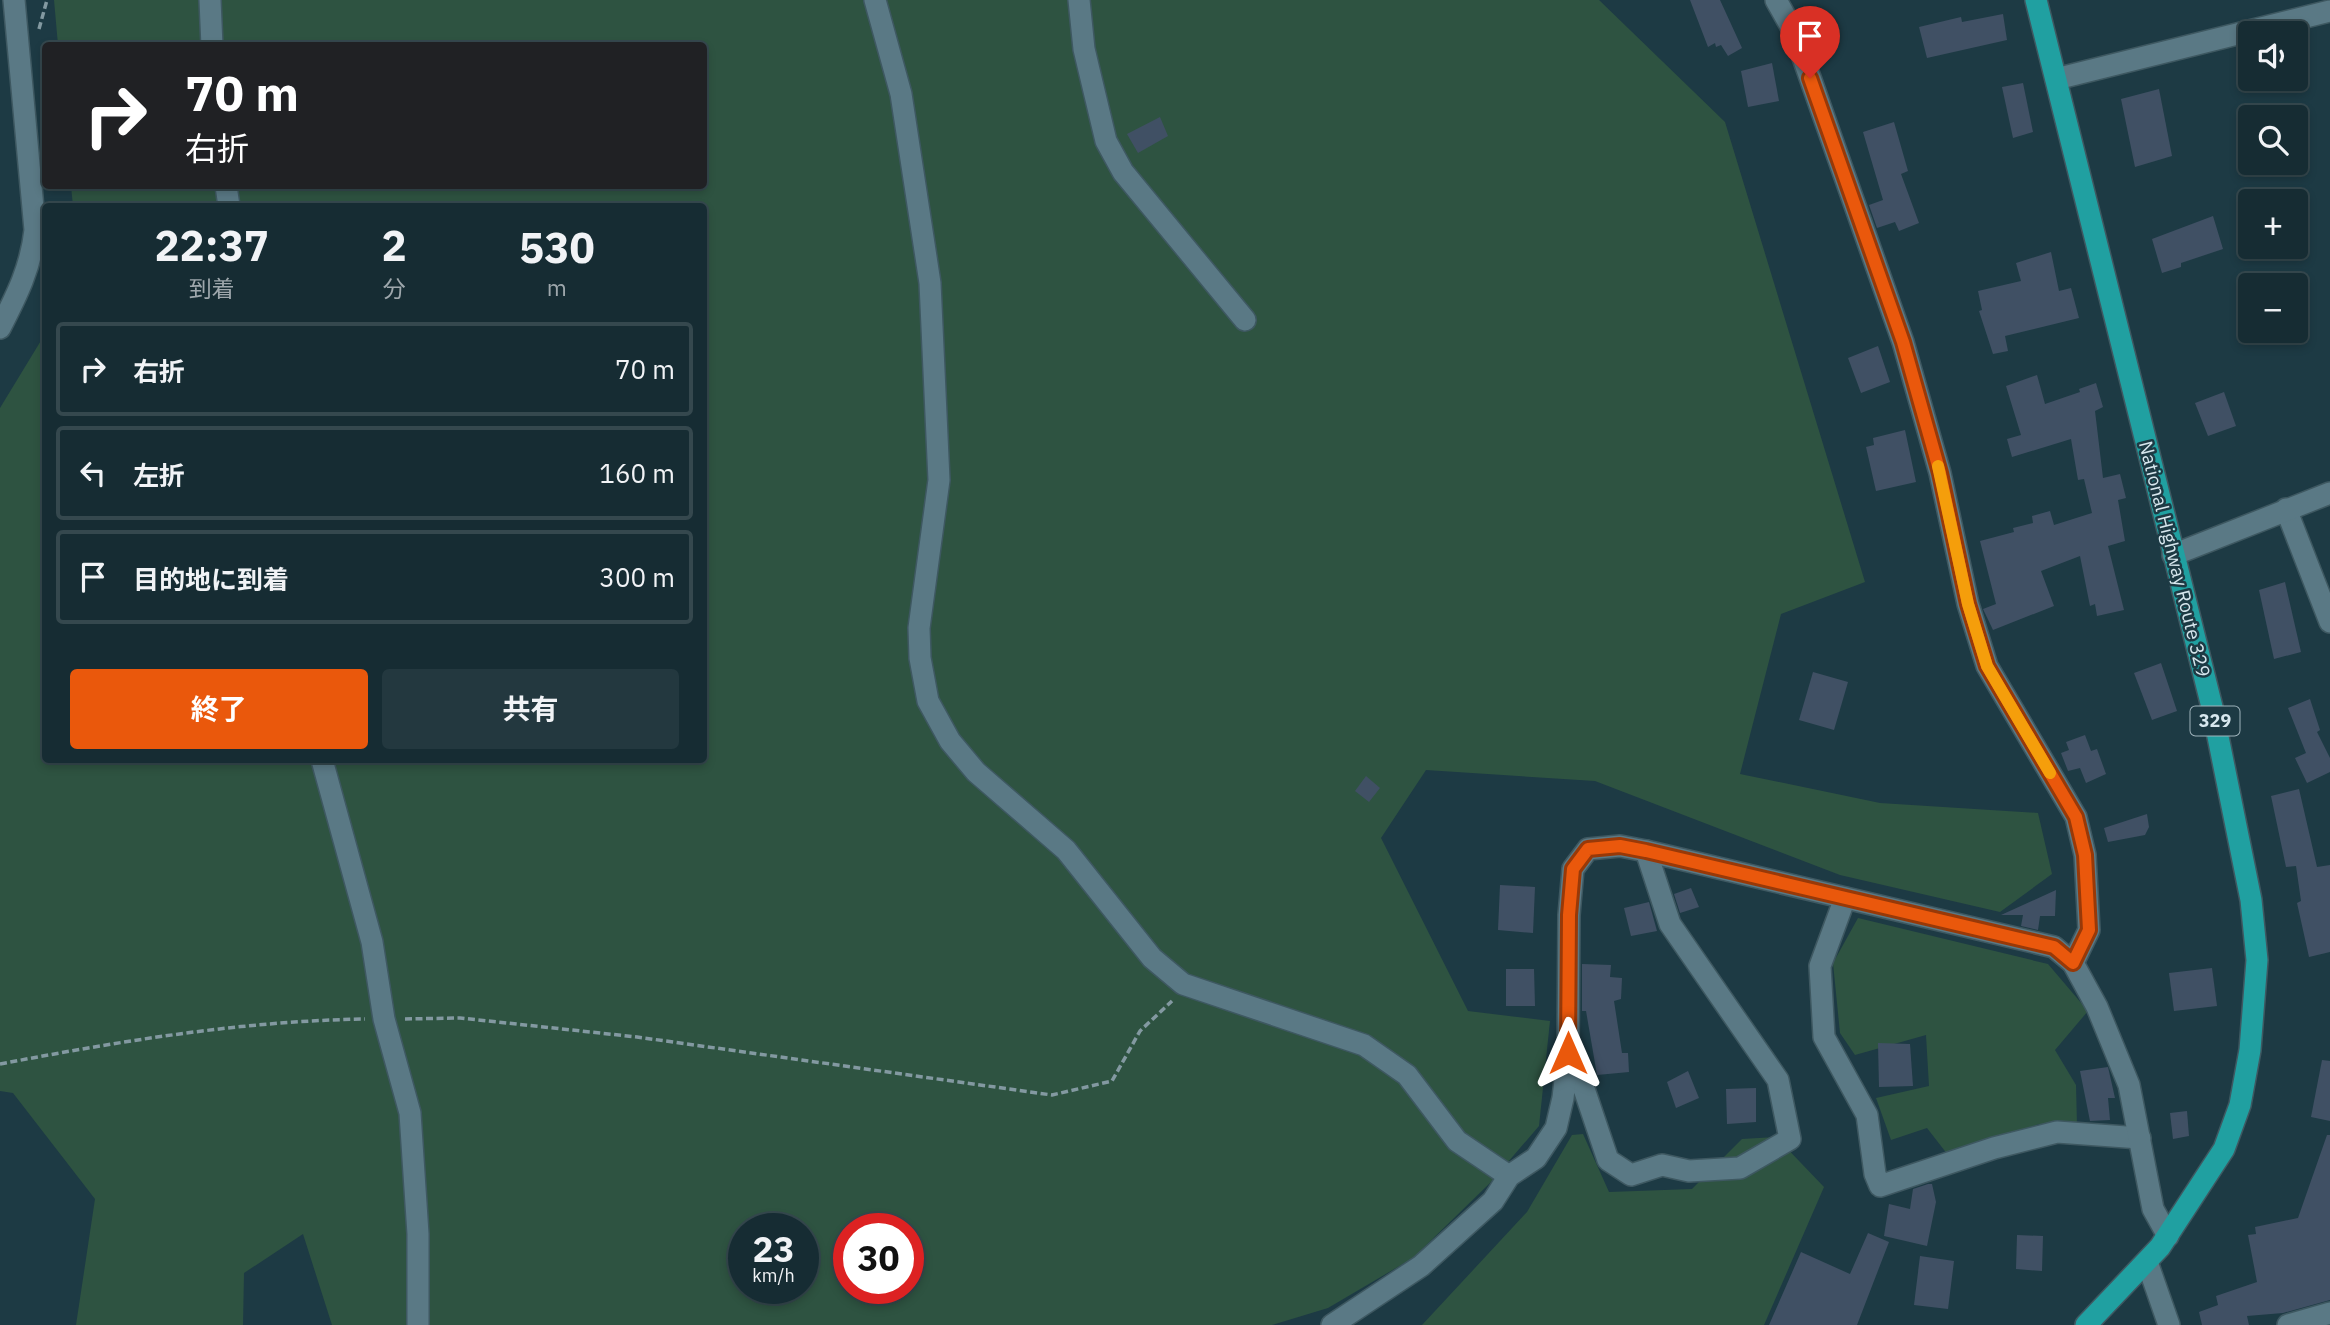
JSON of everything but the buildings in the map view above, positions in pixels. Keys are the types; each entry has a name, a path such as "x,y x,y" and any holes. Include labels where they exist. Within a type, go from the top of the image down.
{"highway":[{"name":"National Highway Route 329","path":"2036,0 2235,811 2251,900 2257,960 2250,1050 2240,1105 2224,1149 2168,1236 2147,1262 2086,1325"}],"street":[{"path":"0,328 24,282 32,257 35,230 14,0"},
{"path":"210,0 212,42"},
{"path":"875,0 901,94 930,283 939,480 919,628 920,657 928,701 950,741 976,772 1066,850 1152,958 1183,984 1364,1045 1407,1075 1457,1141 1508,1176"},
{"path":"1079,0 1084,48 1106,141 1123,172 1245,320"},
{"path":"1776,0 1794,32 1903,342 1940,473 1968,604 1987,666 2076,817 2085,855 2089,930 2073,963"},
{"path":"2056,79 2330,11"},
{"path":"2173,555 2330,493"},
{"path":"2286,509 2330,622"},
{"path":"323,763 372,942 384,1019 410,1113 418,1234 418,1325"},
{"path":"1332,1325 1420,1266 1493,1201 1508,1176 1536,1158 1556,1128 1566,1078 1569,915 1573,869 1588,849 1620,846 1646,851 2054,947 2073,963 2097,1007 2129,1085 2153,1209 2168,1236"},
{"path":"1566,1078 1583,1086 1608,1160 1631,1175 1662,1165 1689,1171 1740,1168 1790,1139 1778,1080 1670,924 1646,851"},
{"path":"1845,898 1820,966 1824,1037 1867,1115 1875,1174 1880,1185 1994,1148 2057,1132 2140,1138"},
{"path":"2147,1262 2169,1325"},
{"path":"2288,1325 2330,1313"}],"path":[{"path":"0,1064 287,1020 460,1018 637,1037 1052,1095 1111,1081 1140,1031 1170,1003 1183,984"}],"green space":[{"path":"54,0 1599,0 1725,122 1865,582 1781,614 1740,774 1880,803 2038,813 2052,874 2000,912 1840,875 1595,781 1426,770 1381,838 1468,1011 1550,1021 1539,1126 1490,1183 1413,1258 1328,1308 1272,1325 332,1325 303,1234 244,1273 243,1325 76,1325 95,1199 13,1093 0,1091 0,408 42,339 42,763 707,763 707,203 73,203 71,189 707,189 707,42 58,42"},
{"path":"1858,918 2048,964 2088,1011 2055,1050 2076,1085 2077,1125 2039,1124 1948,1155 1927,1128 1891,1140 1876,1098 1929,1086 1926,1035 1855,1055 1840,1033 1833,963"},
{"path":"1583,1134 1609,1192 1692,1189 1742,1139 1776,1137 1824,1187 1764,1325 1422,1325 1527,1212 1572,1135"}],"slow traffic":[{"path":"1938,466 1968,604 1987,666 2050,773"}],"route":[{"path":"1568,1053 1569,915 1573,869 1588,849 1620,846 1646,851 1903,910 2054,947 2073,963 2089,930 2085,855 2076,817 1987,666 1968,604 1940,473 1903,342 1810,78"}]}
